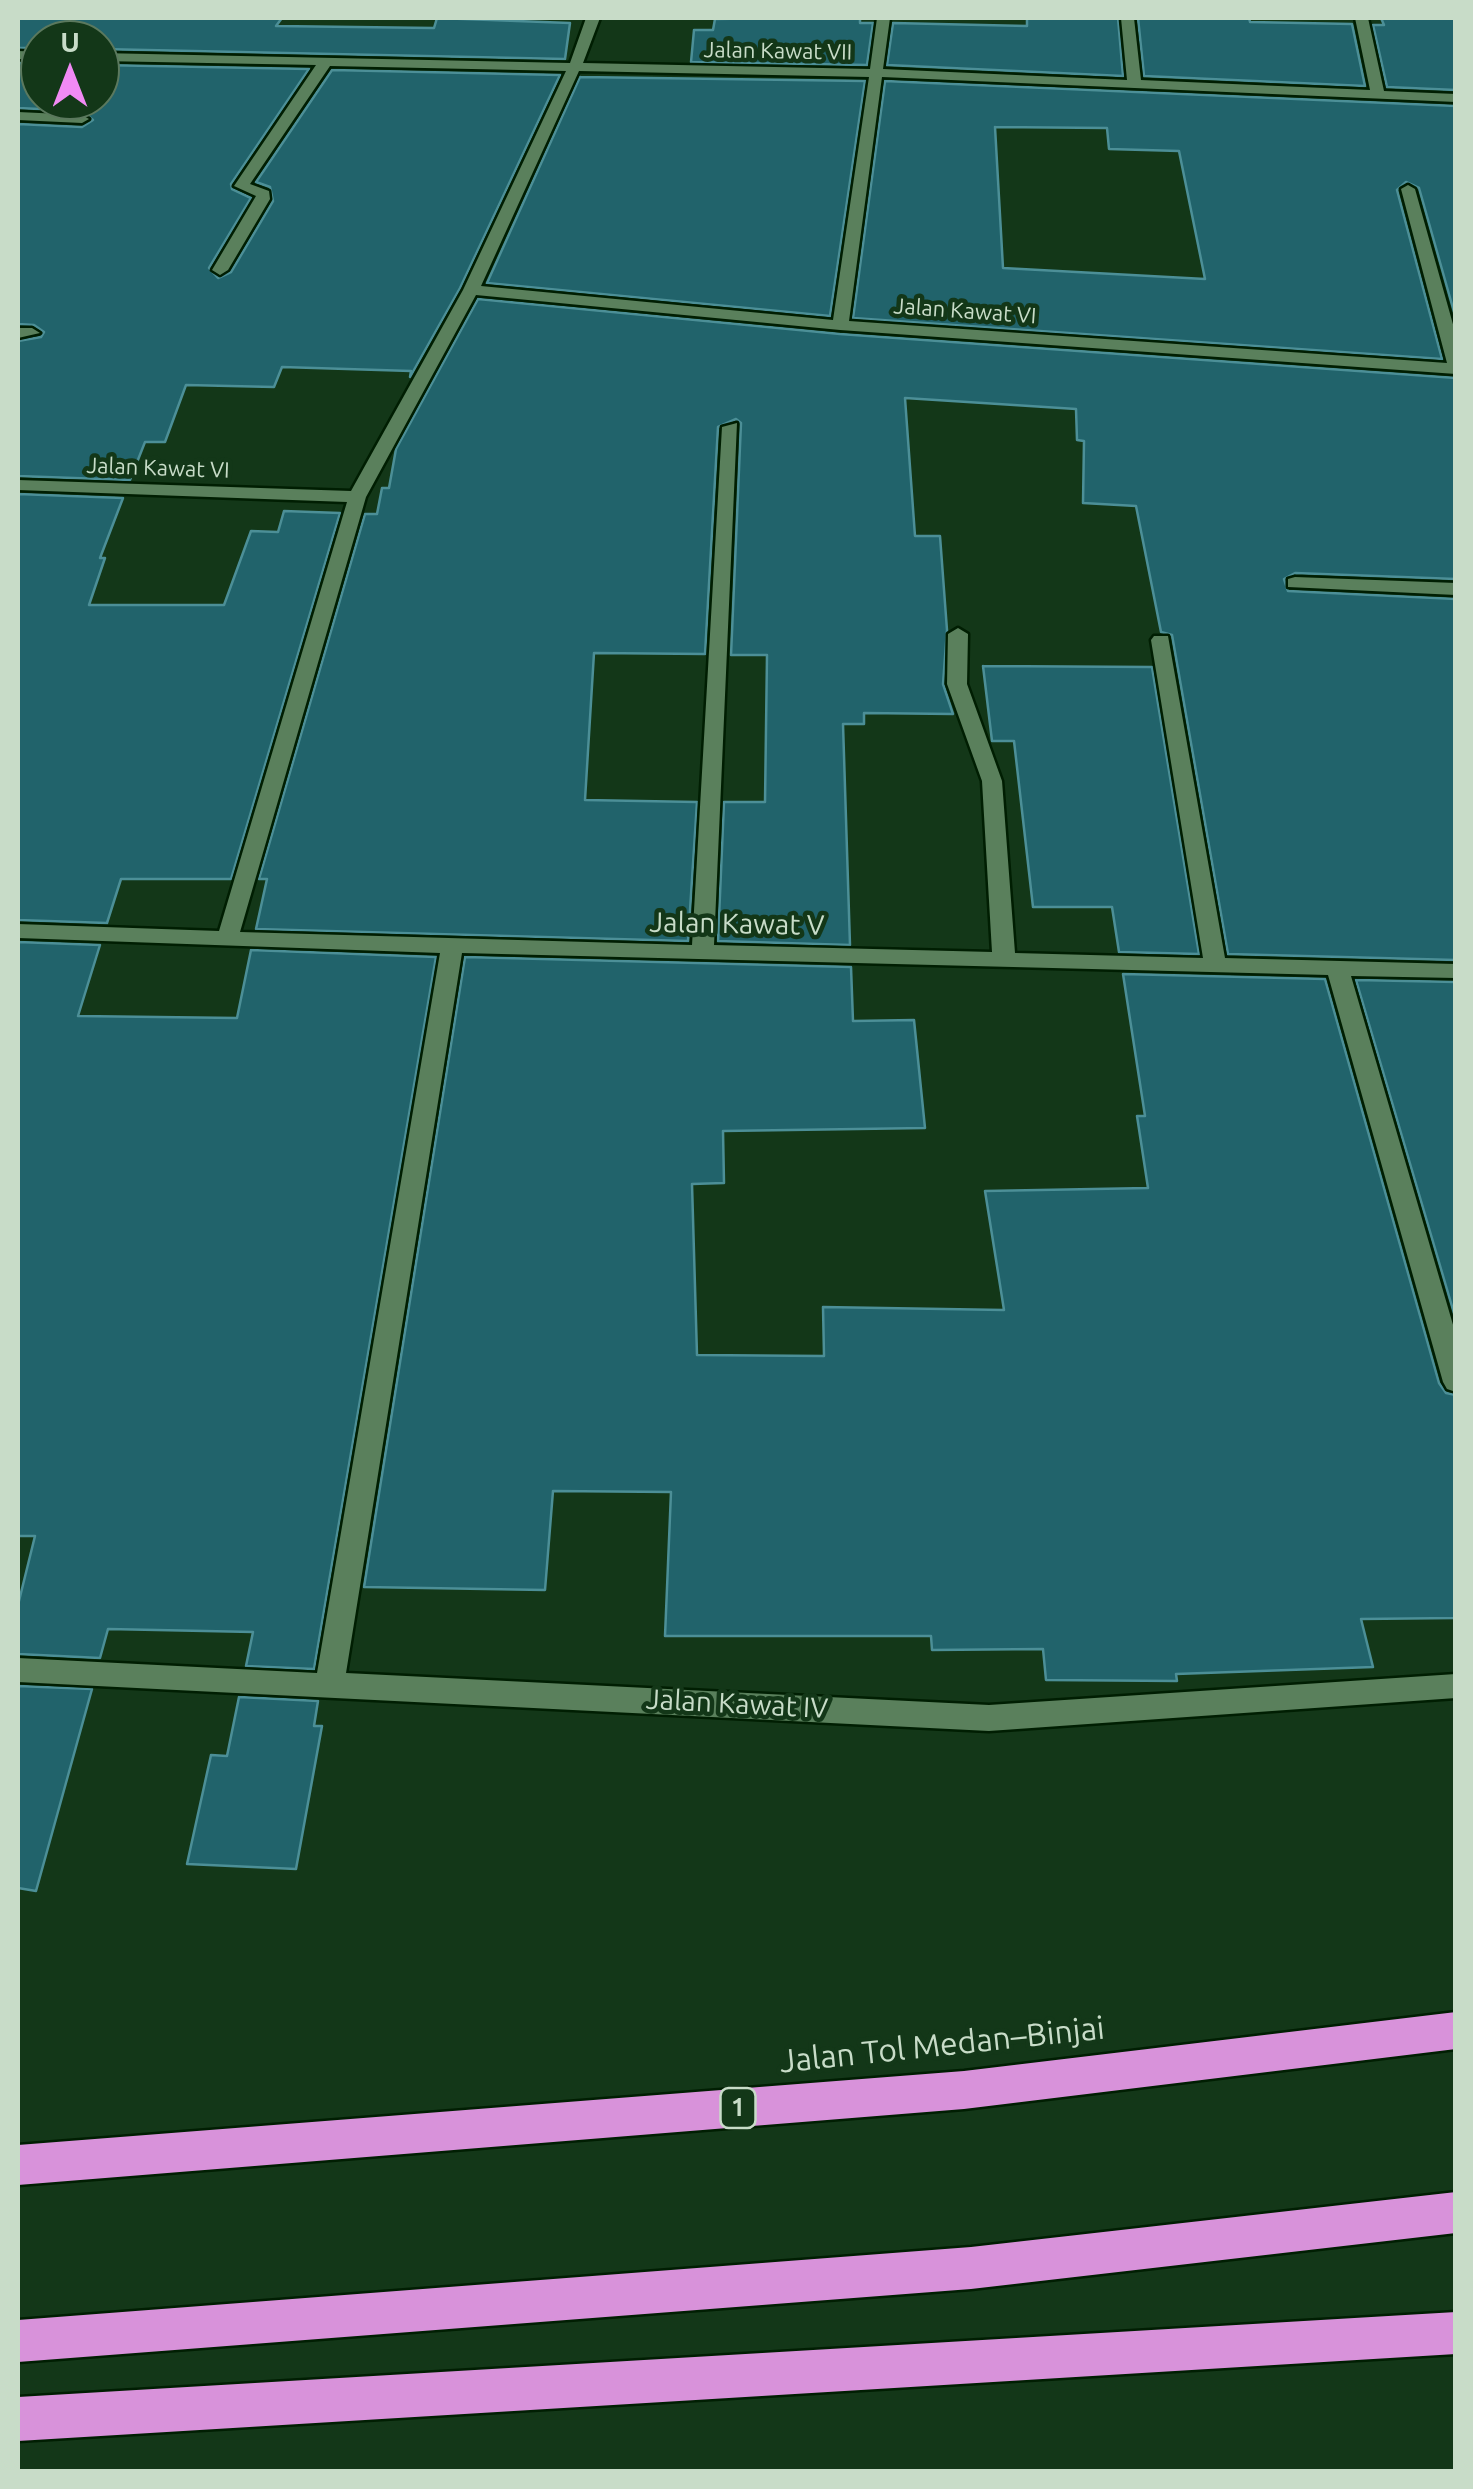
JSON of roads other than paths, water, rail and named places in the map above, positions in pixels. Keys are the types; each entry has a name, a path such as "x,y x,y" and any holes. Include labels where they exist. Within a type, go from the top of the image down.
{"highway":[{"name":"Jalan Tol Medan–Binjai","path":"18,2165 964,2090 1456,2030"},
{"path":"18,2341 971,2268 1456,2212"},
{"path":"18,2419 1456,2333"}],"street":[{"path":"227,940 357,497 471,290 575,66 593,18"},
{"path":"840,325 884,18"},
{"path":"1128,18 1134,83"},
{"path":"1362,18 1378,95"},
{"name":"Jalan Kawat VII","path":"120,58 879,73 1456,98"},
{"path":"220,270 263,199 264,194 241,186 324,64"},
{"path":"1408,188 1456,368"},
{"name":"Jalan Kawat VI","path":"471,290 840,325 1456,368"},
{"path":"703,953 731,426"},
{"name":"Jalan Kawat VI","path":"18,485 357,497"},
{"path":"1295,583 1456,589"},
{"path":"958,634 957,684 992,781 1004,960"},
{"path":"1161,640 1215,963"},
{"name":"Jalan Kawat V","path":"18,931 227,940 1456,971"},
{"path":"328,1686 452,946"},
{"path":"1337,967 1456,1382"},
{"name":"Jalan Kawat IV","path":"18,1670 328,1686 379,1684 988,1718 1456,1686"}]}
